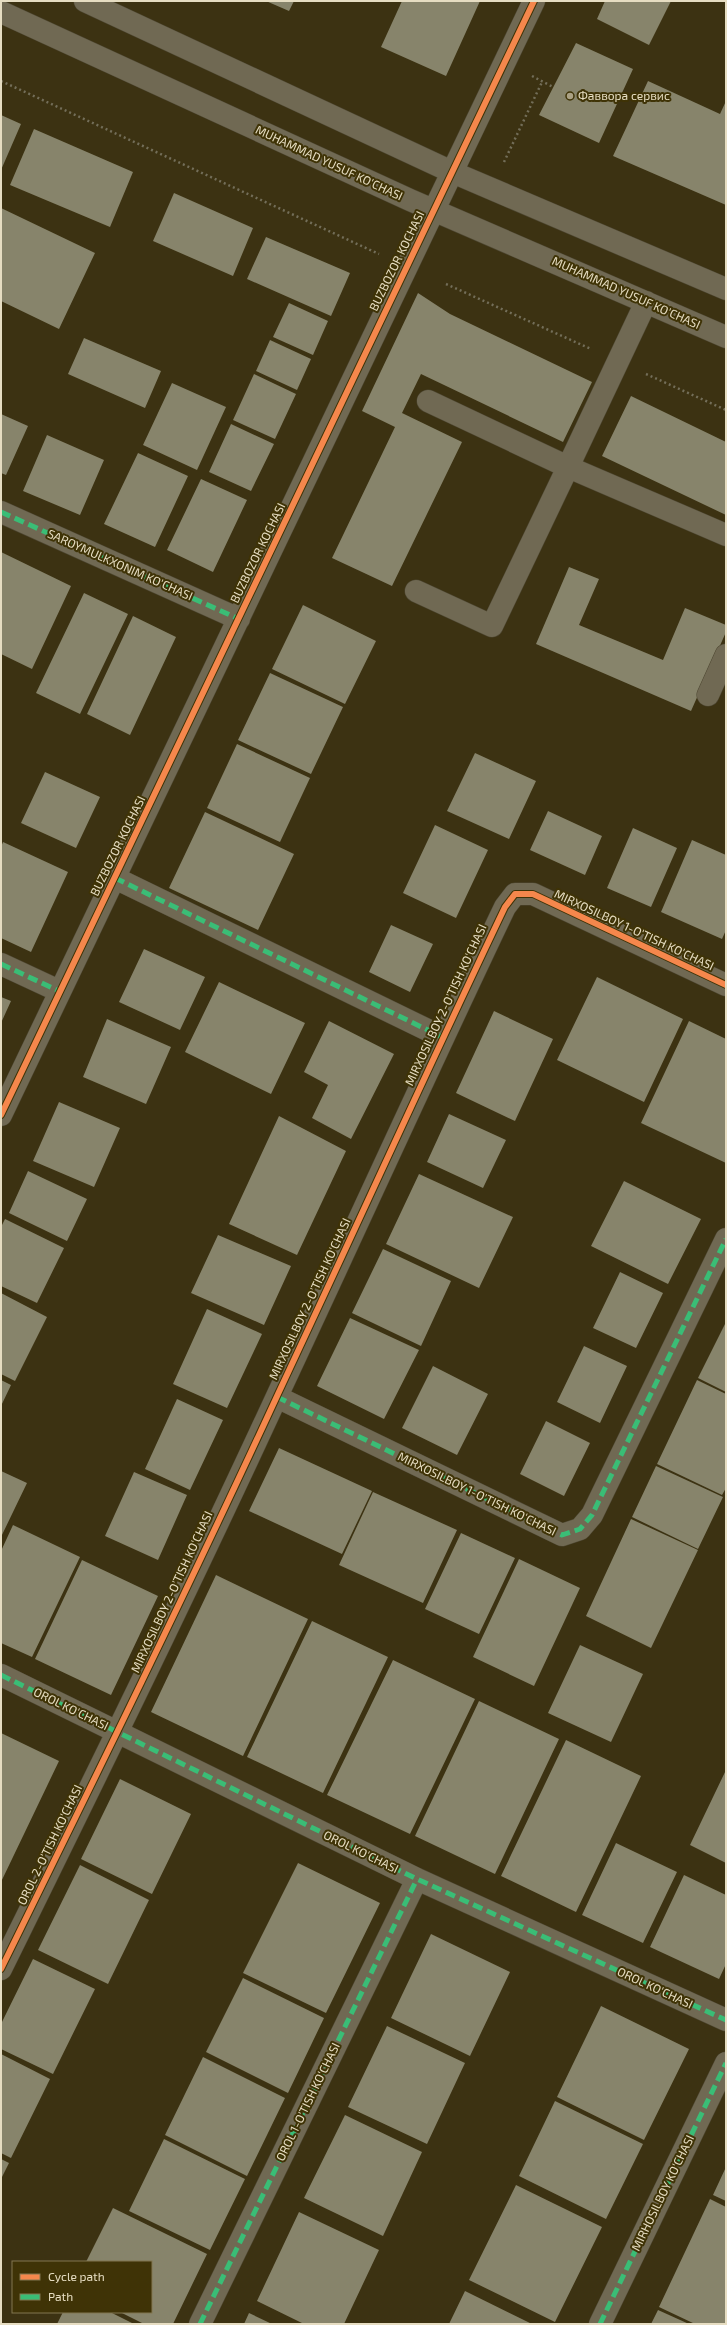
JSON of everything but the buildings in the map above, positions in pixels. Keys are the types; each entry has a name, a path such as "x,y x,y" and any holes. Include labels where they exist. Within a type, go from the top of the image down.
{"street":[{"path":"85,1 452,172 726,289"},
{"name":"BUZBOZOR KOCHASI","path":"1,1115 534,1"},
{"name":"MUHAMMAD YUSUF KO'CHASI","path":"1,12 434,210 726,337"},
{"path":"416,591 492,626 646,302"},
{"path":"428,401 568,467 726,535"},
{"name":"SAROYMULKXONIM KO'CHASI","path":"1,512 239,619"},
{"path":"708,695 726,655"},
{"name":"MIRXOSILBOY 2-O'TISH KO'CHASI","path":"115,878 442,1038"},
{"name":"MIRXOSILBOY 2-O'TISH KO'CHASI","path":"118,1731 277,1396 442,1038 505,907 515,894 533,894"},
{"name":"MIRXOSILBOY 1-O'TISH KO'CHASI","path":"533,894 726,985"},
{"path":"1,964 59,991"},
{"name":"MIRXOSILBOY 1-O'TISH KO'CHASI","path":"277,1396 562,1535 580,1529 592,1515 726,1239"},
{"name":"OROL KO'CHASI","path":"1,1675 118,1731 417,1879 726,2020"},
{"name":"OROL 2-O'TISH KO'CHASI","path":"1,1969 118,1731"},
{"name":"OROL 1-O'TISH KO'CHASI","path":"200,2324 417,1879"},
{"name":"MIRHOSILBOY KO'CHASI","path":"600,2324 726,2063"}],"path":[{"path":"1,82 383,256"},
{"path":"501,170 542,82"},
{"path":"446,284 597,352"},
{"path":"640,371 726,410"}],"marked path":[{"path":"1,512 239,619"},
{"path":"115,878 442,1037"},
{"path":"1,964 59,991"},
{"path":"277,1397 562,1535 580,1529 592,1515 726,1239"},
{"path":"1,1675 417,1879 726,2020"},
{"path":"200,2324 417,1879"},
{"path":"600,2324 726,2063"}],"cycle path":[{"path":"1,1115 534,1"},
{"path":"1,1969 210,1538 505,907 515,894 533,894 726,985"}],"place":[{"name":"Фаввора сервис","path":"570,96"}]}
